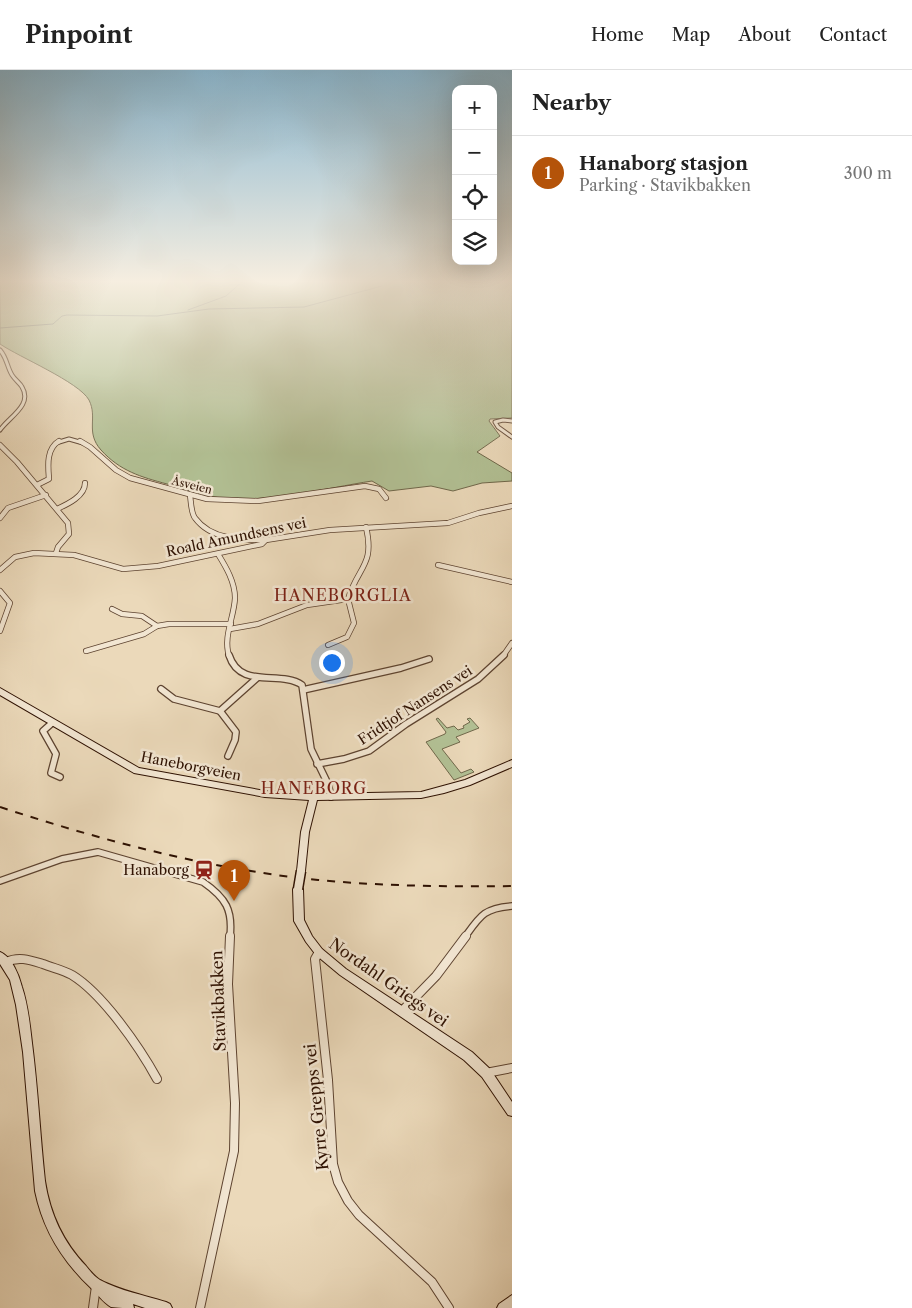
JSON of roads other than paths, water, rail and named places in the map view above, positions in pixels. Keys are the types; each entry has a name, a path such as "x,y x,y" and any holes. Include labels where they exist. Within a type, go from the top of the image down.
{"street":[{"path":"0,350 6,356 10,372 24,390 25,395 20,408 0,430"},
{"path":"512,421 503,420 495,422 498,427 512,437"},
{"name":"Åsveien","path":"37,485 49,479 49,454 52,446 58,441 72,439 80,441 124,475 190,495 228,501 263,500 365,486 379,489 386,498"},
{"path":"1,448 17,462 68,523 69,532 56,553"},
{"path":"57,509 83,492 86,488 85,483"},
{"path":"0,518 8,508 46,495"},
{"path":"190,495 194,517 206,529 238,540 266,540"},
{"name":"Roald Amundsens vei","path":"0,570 21,556 56,553 84,557 106,566 124,569 189,560 241,547 262,544 266,540 330,530 448,523 479,513 512,506"},
{"path":"328,645 347,637 354,623 348,599 350,590 368,555 370,545 366,527"},
{"path":"218,554 234,589 234,608 226,642 233,665 249,676 272,680 294,679 302,685 311,749 329,786 331,797"},
{"path":"438,566 512,582"},
{"path":"0,591 10,603 0,631"},
{"path":"86,651 144,634 157,626 192,622 250,627 300,607 318,602 348,599"},
{"path":"112,609 122,614 142,616 157,626"},
{"name":"Fridtjof Nansens vei","path":"317,764 348,758 371,750 407,723 486,673 499,662 512,644"},
{"path":"303,690 401,668 429,659"},
{"path":"220,711 256,678"},
{"path":"162,689 174,699 220,711 236,732 235,740 228,756"},
{"name":"Haneborgveien","path":"0,691 137,772 265,794 314,797 430,794 467,783 512,763"},
{"path":"52,723 43,731 56,754 51,773 60,777"},
{"name":"Nordahl Griegs vei","path":"314,797 305,832 298,889 299,921 309,939 319,952 343,972 461,1051 486,1073 512,1111"},
{"name":"Stavikbakken","path":"0,881 71,857 89,852 98,852 203,882 214,889 230,912 232,918 228,977 234,1052 234,1151 200,1308"},
{"path":"402,1011 436,976 478,918 494,908 512,906"},
{"name":"Kyrre Grepps vei","path":"319,952 315,959 328,1080 333,1164 338,1182 348,1201 359,1215 432,1282 449,1308"},
{"path":"128,1308 117,1305 106,1297 96,1284 72,1262 48,1218 40,1181 28,1050 21,999 12,974 3,960 18,958 33,961 72,975 85,985 126,1032 151,1066 157,1078"},
{"path":"486,1073 512,1068"},
{"path":"92,1308 96,1284"},
{"path":"96,1284 166,1308"},
{"path":"503,1308 512,1301"}],"railway":[{"path":"0,807 118,842 237,869 342,882 391,885 512,886"}],"place":[{"name":"Hanaborg","path":"204,870"},
{"name":"Hanaborg stasjon","path":"234,901"}],"district":[{"name":"HANEBORGLIA","path":"343,595"},
{"name":"HANEBORG","path":"314,788"}]}
